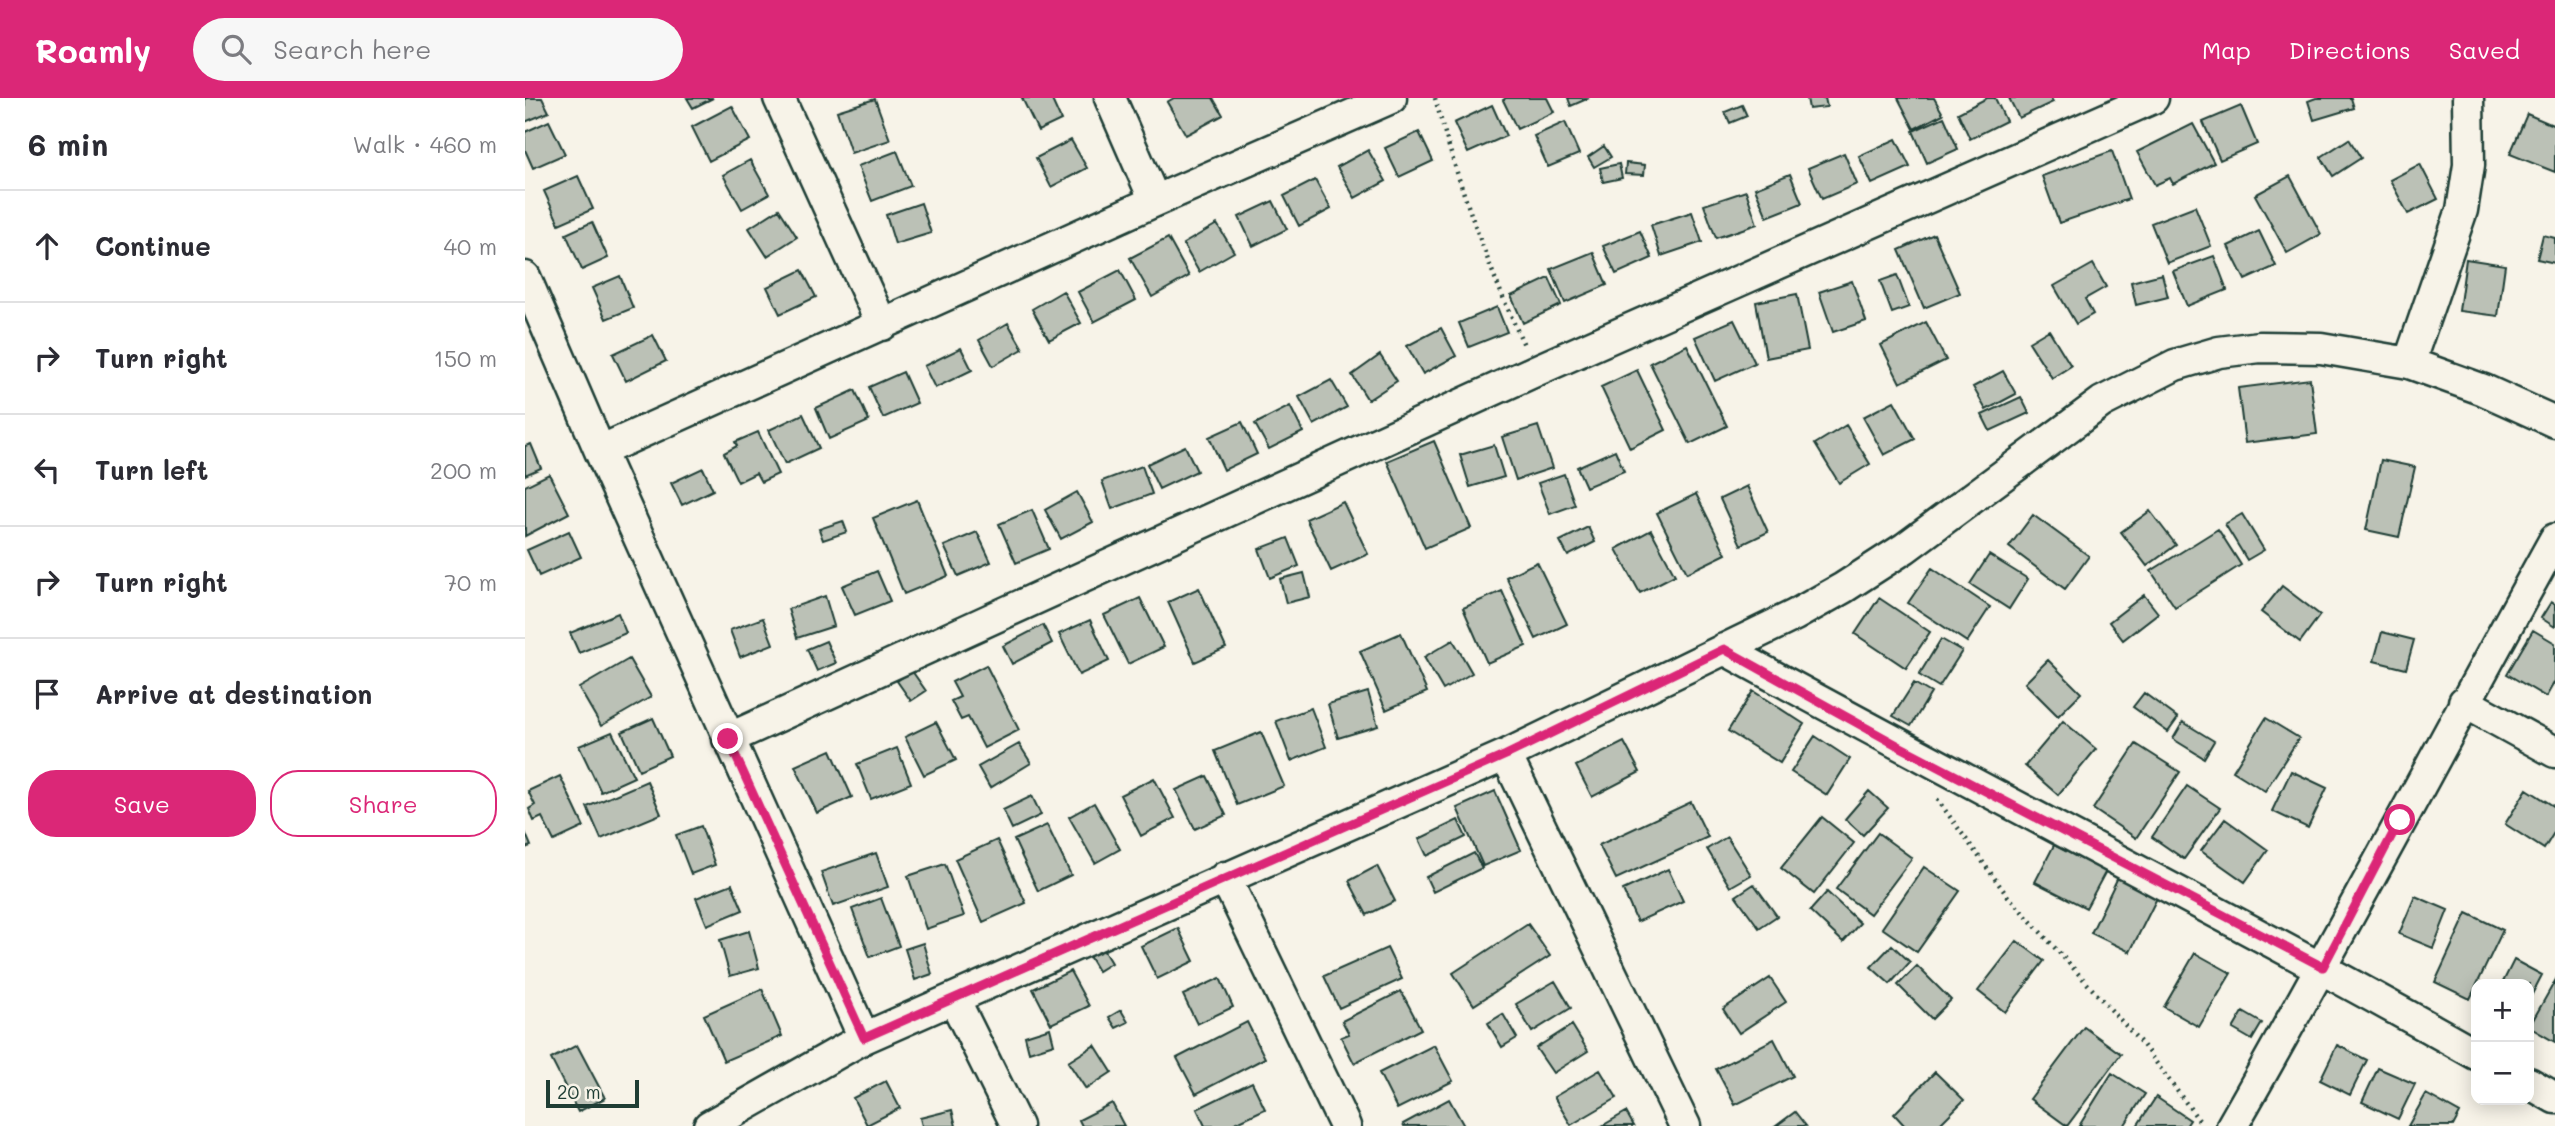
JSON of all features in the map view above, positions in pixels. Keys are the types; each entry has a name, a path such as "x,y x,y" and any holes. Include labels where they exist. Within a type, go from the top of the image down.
{"street":[{"path":"779,98 881,325"},
{"path":"1110,98 1155,201"},
{"path":"600,451 1155,201 1391,98"},
{"path":"728,739 1535,371 2153,98"},
{"path":"2409,363 2462,210 2469,165 2468,98"},
{"path":"525,277 728,739 864,1038"},
{"path":"709,1126 864,1038 1506,755 1795,615 1905,548 2102,402 2175,365 2219,352 2260,347 2321,348 2409,363 2484,390 2555,422"},
{"path":"2232,1126 2323,967 2555,539"},
{"path":"1724,649 1909,751 2323,967 2471,1051"},
{"path":"2465,702 2555,752"},
{"path":"1506,755 1685,1126"},
{"path":"1225,877 1345,1126"},
{"path":"954,999 1017,1126"},
{"path":"2534,1086 2555,1098"}],"path":[{"path":"1435,98 1492,276 1535,371"},
{"path":"1936,798 2006,894 2143,1045 2204,1126"}],"building":[{"path":"525,98 542,98 549,112 525,122"},
{"path":"687,98 713,98 693,108"},
{"path":"1022,98 1051,98 1061,120 1038,131"},
{"path":"1174,98 1213,98 1223,115 1186,135 1167,102"},
{"path":"1547,98 1554,112 1517,129 1503,100"},
{"path":"1568,98 1589,98 1571,106"},
{"path":"1807,98 1825,98 1827,107 1809,109"},
{"path":"1898,98 1934,98 1943,114 1914,129"},
{"path":"1987,98 1995,98 2006,121 1970,139 1958,113"},
{"path":"2009,98 2051,98 2053,102 2019,118"},
{"path":"2316,98 2351,98 2354,108 2314,120 2308,101"},
{"path":"875,99 890,140 851,153 837,111"},
{"path":"1492,105 1506,136 1468,153 1454,123"},
{"path":"1742,105 1747,116 1730,123 1725,112"},
{"path":"732,106 750,140 709,161 692,127"},
{"path":"2241,106 2257,144 2220,160 2203,122"},
{"path":"2527,114 2555,126 2555,172 2510,154"},
{"path":"1944,117 1958,149 1927,163 1913,131"},
{"path":"549,121 565,154 533,168 525,150 525,132"},
{"path":"1565,122 1579,154 1548,167 1534,136"},
{"path":"2193,124 2214,163 2173,184 2170,178 2155,185 2137,152"},
{"path":"1419,132 1433,161 1399,177 1385,148"},
{"path":"1896,139 1910,167 1872,184 1859,156"},
{"path":"2349,139 2361,158 2333,176 2321,157"},
{"path":"1071,140 1087,168 1051,187 1036,158"},
{"path":"1604,146 1611,157 1594,167 1588,157"},
{"path":"1368,150 1386,181 1355,198 1337,167"},
{"path":"897,151 911,186 872,201 858,166"},
{"path":"2112,151 2129,199 2059,223 2042,176"},
{"path":"1844,153 1857,184 1822,199 1808,168"},
{"path":"750,160 769,194 742,209 723,175"},
{"path":"1626,163 1645,165 1644,175 1625,174"},
{"path":"1619,164 1622,178 1603,182 1600,168"},
{"path":"2420,164 2438,199 2408,214 2390,180"},
{"path":"1790,174 1802,203 1767,217 1755,188"},
{"path":"578,176 593,209 559,224 544,191"},
{"path":"2290,176 2321,234 2287,253 2255,195"},
{"path":"1315,180 1331,209 1299,226 1284,196"},
{"path":"1746,191 1757,224 1716,238 1704,205"},
{"path":"1273,201 1287,229 1253,246 1239,217"},
{"path":"921,203 931,233 895,244 886,215"},
{"path":"2195,206 2211,246 2167,263 2151,223"},
{"path":"779,209 797,237 767,256 749,228"},
{"path":"1692,212 1702,242 1661,256 1651,225"},
{"path":"592,222 608,258 582,270 566,234"},
{"path":"1217,224 1234,252 1199,272 1183,244"},
{"path":"1640,231 1652,258 1616,274 1603,246"},
{"path":"2259,231 2276,266 2245,280 2228,246"},
{"path":"1934,234 1960,293 1924,308 1899,250"},
{"path":"2543,235 2555,238 2555,263 2537,259"},
{"path":"1168,238 1189,276 1152,297 1130,258"},
{"path":"1593,252 1607,285 1565,303 1551,269"},
{"path":"2214,256 2227,290 2187,306 2173,271"},
{"path":"2466,259 2505,265 2498,316 2459,311"},
{"path":"2093,264 2106,287 2085,299 2093,314 2076,324 2054,286"},
{"path":"802,270 816,297 780,314 767,287"},
{"path":"1120,270 1136,300 1094,322 1078,292"},
{"path":"2162,274 2168,297 2136,305 2131,282"},
{"path":"1897,275 1909,307 1892,313 1880,281"},
{"path":"620,276 633,308 606,319 592,288"},
{"path":"1549,278 1561,305 1523,323 1511,296"},
{"path":"1852,281 1866,321 1833,332 1819,292"},
{"path":"1063,291 1081,323 1049,340 1032,309"},
{"path":"1797,294 1808,350 1766,358 1756,302"},
{"path":"1497,307 1507,332 1469,347 1459,323"},
{"path":"1734,320 1755,363 1715,381 1695,337"},
{"path":"1926,322 1946,360 1900,383 1881,345"},
{"path":"1008,323 1023,349 993,366 979,340"},
{"path":"1441,328 1456,356 1423,374 1407,346"},
{"path":"2049,330 2071,366 2052,378 2029,342"},
{"path":"653,335 666,361 626,381 613,354"},
{"path":"1687,345 1727,426 1690,444 1650,363"},
{"path":"961,348 972,370 935,388 924,366"},
{"path":"1380,355 1397,381 1368,400 1352,375"},
{"path":"1637,370 1666,430 1630,448 1601,387"},
{"path":"2003,371 2016,394 1986,410 1973,387"},
{"path":"903,372 917,403 883,418 869,387"},
{"path":"2310,379 2317,434 2245,443 2238,388"},
{"path":"1331,380 1347,407 1314,425 1299,397"},
{"path":"855,390 869,421 829,439 816,408"},
{"path":"2021,397 2029,413 1990,431 1982,415"},
{"path":"1894,401 1915,439 1884,455 1863,417"},
{"path":"1290,406 1303,432 1269,449 1255,424"},
{"path":"803,414 819,448 785,464 769,430"},
{"path":"1242,422 1257,454 1224,470 1209,437"},
{"path":"1846,425 1870,464 1839,483 1815,444"},
{"path":"1538,426 1552,468 1516,480 1502,437"},
{"path":"758,432 778,474 761,482 756,473 738,482 724,453 737,446 735,442"},
{"path":"1434,441 1471,528 1425,548 1387,461"},
{"path":"531,444 541,468 525,475 525,446"},
{"path":"1494,445 1504,477 1470,487 1460,455"},
{"path":"1185,446 1197,471 1159,489 1147,464"},
{"path":"1615,450 1624,471 1586,487 1577,467"},
{"path":"2381,460 2415,467 2399,537 2366,530"},
{"path":"1142,466 1152,494 1112,509 1102,481"},
{"path":"703,468 713,490 682,505 671,483"},
{"path":"549,474 569,513 525,536 525,486"},
{"path":"1564,474 1575,505 1550,514 1538,483"},
{"path":"1747,486 1768,532 1741,545 1720,499"},
{"path":"1077,492 1093,522 1061,539 1045,510"},
{"path":"1696,494 1726,554 1687,573 1657,513"},
{"path":"917,500 948,576 904,594 873,518"},
{"path":"1343,502 1368,554 1331,571 1306,519"},
{"path":"1032,510 1049,549 1016,563 999,524"},
{"path":"2150,511 2176,545 2147,566 2121,532"},
{"path":"2242,514 2264,550 2247,560 2225,524"},
{"path":"2033,515 2089,556 2065,589 2009,547"},
{"path":"843,521 847,532 823,540 819,529"},
{"path":"1588,527 1595,542 1568,556 1560,541"},
{"path":"2218,529 2241,565 2175,607 2151,571"},
{"path":"1651,530 1675,575 1640,593 1616,549"},
{"path":"569,531 581,557 539,576 527,550"},
{"path":"977,532 991,562 958,576 944,546"},
{"path":"1288,538 1299,566 1270,578 1259,549"},
{"path":"1989,555 2028,579 2009,609 1970,584"},
{"path":"1537,562 1567,624 1536,639 1506,577"},
{"path":"1932,568 1990,607 1967,642 1908,603"},
{"path":"877,571 890,601 855,615 842,586"},
{"path":"1304,573 1310,597 1286,603 1280,579"},
{"path":"2282,586 2320,615 2300,642 2261,612"},
{"path":"1199,588 1226,648 1195,662 1168,602"},
{"path":"1502,591 1526,646 1487,663 1463,608"},
{"path":"2144,595 2158,613 2123,640 2109,622"},
{"path":"825,596 834,626 797,638 788,609"},
{"path":"1140,598 1164,647 1128,664 1104,615"},
{"path":"1879,598 1930,632 1906,668 1855,634"},
{"path":"2551,602 2555,604 2555,627 2541,618"},
{"path":"618,613 626,633 579,653 570,633"},
{"path":"763,618 773,644 740,657 730,630"},
{"path":"1090,620 1109,661 1079,675 1059,634"},
{"path":"1043,625 1052,643 1012,664 1003,646"},
{"path":"2533,630 2555,643 2555,681 2546,697 2507,674"},
{"path":"2382,632 2414,640 2406,669 2374,661"},
{"path":"1401,633 1427,692 1386,710 1360,651"},
{"path":"1941,639 1962,651 1939,687 1919,675"},
{"path":"1453,640 1472,673 1443,690 1424,657"},
{"path":"826,641 836,663 817,671 807,649"},
{"path":"629,659 651,697 601,726 579,688"},
{"path":"2048,660 2081,693 2058,716 2025,683"},
{"path":"986,665 1019,730 984,748 968,717 961,720 951,701 960,697 952,682"},
{"path":"912,671 926,691 911,701 897,681"},
{"path":"1914,683 1931,693 1911,726 1893,716"},
{"path":"1753,691 1804,724 1780,763 1728,731"},
{"path":"1368,692 1378,726 1338,738 1328,704"},
{"path":"2144,693 2178,718 2168,732 2133,707"},
{"path":"1311,708 1326,747 1291,761 1276,721"},
{"path":"653,718 670,756 639,770 622,732"},
{"path":"2266,718 2299,738 2265,791 2233,771"},
{"path":"2063,721 2096,749 2058,795 2025,766"},
{"path":"936,722 956,760 924,775 905,737"},
{"path":"2183,722 2214,741 2204,758 2173,739"},
{"path":"612,732 634,777 601,792 579,746"},
{"path":"1261,732 1284,786 1237,805 1215,751"},
{"path":"1815,736 1850,759 1827,795 1791,772"},
{"path":"1624,742 1640,772 1592,797 1576,766"},
{"path":"1019,744 1031,763 990,788 978,767"},
{"path":"2136,744 2180,772 2136,838 2093,809"},
{"path":"897,748 911,783 871,799 857,764"},
{"path":"831,750 852,797 817,813 795,766"},
{"path":"2291,771 2327,788 2308,828 2272,811"},
{"path":"560,776 584,827 554,841 542,817 534,821 529,809 535,805 528,791"},
{"path":"1207,776 1226,815 1195,829 1176,790"},
{"path":"1154,778 1175,818 1141,836 1120,795"},
{"path":"647,781 661,814 601,839 587,807"},
{"path":"2187,786 2220,808 2184,859 2152,837"},
{"path":"2527,789 2555,807 2555,831 2544,849 2505,824"},
{"path":"1495,791 1521,850 1483,866 1457,808"},
{"path":"1869,791 1888,808 1863,835 1845,819"},
{"path":"1032,796 1041,815 1012,829 1003,810"},
{"path":"1691,802 1708,837 1616,879 1599,845"},
{"path":"1094,803 1120,849 1095,863 1069,817"},
{"path":"1822,817 1854,843 1814,894 1781,868"},
{"path":"2225,819 2268,850 2245,882 2201,851"},
{"path":"1458,820 1466,837 1427,856 1419,839"},
{"path":"1047,825 1071,875 1038,891 1014,840"},
{"path":"701,826 715,865 691,874 676,835"},
{"path":"525,832 531,846 525,848"},
{"path":"1878,833 1912,858 1870,914 1836,889"},
{"path":"1727,837 1751,875 1730,887 1707,849"},
{"path":"997,840 1026,903 983,922 955,859"},
{"path":"2054,845 2106,871 2086,908 2035,882"},
{"path":"876,853 888,887 833,906 821,872"},
{"path":"1474,853 1482,868 1433,892 1426,877"},
{"path":"945,864 964,916 926,929 908,876"},
{"path":"1377,866 1395,901 1367,915 1349,881"},
{"path":"1924,867 1960,891 1917,952 1882,928"},
{"path":"1668,869 1683,901 1637,922 1623,890"},
{"path":"2119,875 2159,894 2130,952 2091,933"},
{"path":"732,884 743,910 707,925 696,898"},
{"path":"1754,884 1777,916 1759,928 1736,896"},
{"path":"1827,892 1860,923 1843,942 1810,911"},
{"path":"2415,896 2448,910 2433,948 2399,934"},
{"path":"881,898 899,946 870,957 852,909"},
{"path":"2467,913 2503,930 2480,979 2471,979 2470,999 2435,982"},
{"path":"1528,924 1550,956 1474,1005 1453,973"},
{"path":"1178,928 1194,961 1157,979 1141,946"},
{"path":"749,931 759,968 730,976 720,940"},
{"path":"2017,941 2044,961 2005,1012 1978,991"},
{"path":"923,943 932,974 915,980 905,949"},
{"path":"1892,945 1910,962 1890,984 1871,967"},
{"path":"1102,948 1111,963 1098,971 1089,956"},
{"path":"1387,948 1402,979 1339,1008 1324,976"},
{"path":"2195,953 2231,973 2199,1027 2164,1007"},
{"path":"2514,960 2542,975 2534,990 2534,979 2504,979"},
{"path":"1917,966 1951,1000 1932,1019 1898,985"},
{"path":"1070,971 1089,1006 1051,1024 1033,989"},
{"path":"1220,978 1233,1007 1197,1024 1183,995"},
{"path":"1770,978 1786,1002 1739,1033 1723,1009"},
{"path":"1555,981 1571,1008 1532,1032 1516,1004"},
{"path":"2555,981 2555,1042 2534,1030 2534,1018"},
{"path":"762,989 782,1036 724,1061 704,1015"},
{"path":"1401,991 1421,1029 1354,1063 1341,1037 1349,1034 1342,1021"},
{"path":"1121,1010 1128,1022 1116,1028 1109,1017"},
{"path":"2243,1012 2262,1023 2252,1040 2233,1029"},
{"path":"1503,1014 1517,1038 1502,1047 1488,1023"},
{"path":"1247,1022 1265,1058 1196,1094 1177,1058"},
{"path":"1572,1025 1588,1051 1553,1073 1536,1048"},
{"path":"2084,1027 2121,1054 2067,1126 2030,1099"},
{"path":"1050,1028 1054,1044 1029,1052 1025,1036"},
{"path":"1774,1039 1793,1076 1735,1105 1716,1069"},
{"path":"577,1045 605,1098 578,1112 551,1059"},
{"path":"1095,1045 1112,1072 1086,1089 1068,1062"},
{"path":"1434,1045 1453,1081 1397,1109 1379,1073"},
{"path":"2337,1045 2367,1060 2350,1095 2320,1080"},
{"path":"2378,1068 2415,1084 2398,1119 2362,1102"},
{"path":"1600,1070 1617,1098 1571,1125 1554,1097"},
{"path":"1935,1072 1964,1100 1938,1126 1905,1126 1894,1114"},
{"path":"2112,1073 2145,1094 2124,1126 2079,1126"},
{"path":"886,1081 900,1108 867,1125 853,1098"},
{"path":"1252,1082 1265,1109 1229,1126 1205,1126 1197,1109"},
{"path":"2426,1094 2460,1113 2453,1126 2408,1126"},
{"path":"2156,1097 2190,1120 2186,1126 2137,1126"},
{"path":"1449,1099 1464,1126 1404,1126 1403,1124"},
{"path":"1112,1103 1124,1126 1082,1126 1079,1120"},
{"path":"952,1110 956,1126 922,1126 920,1118"},
{"path":"1626,1112 1634,1126 1602,1126"},
{"path":"1795,1112 1806,1126 1776,1126"}],"route":[{"path":"728,739 864,1038 1506,755 1724,649 1897,745 2323,967 2400,820"}]}
